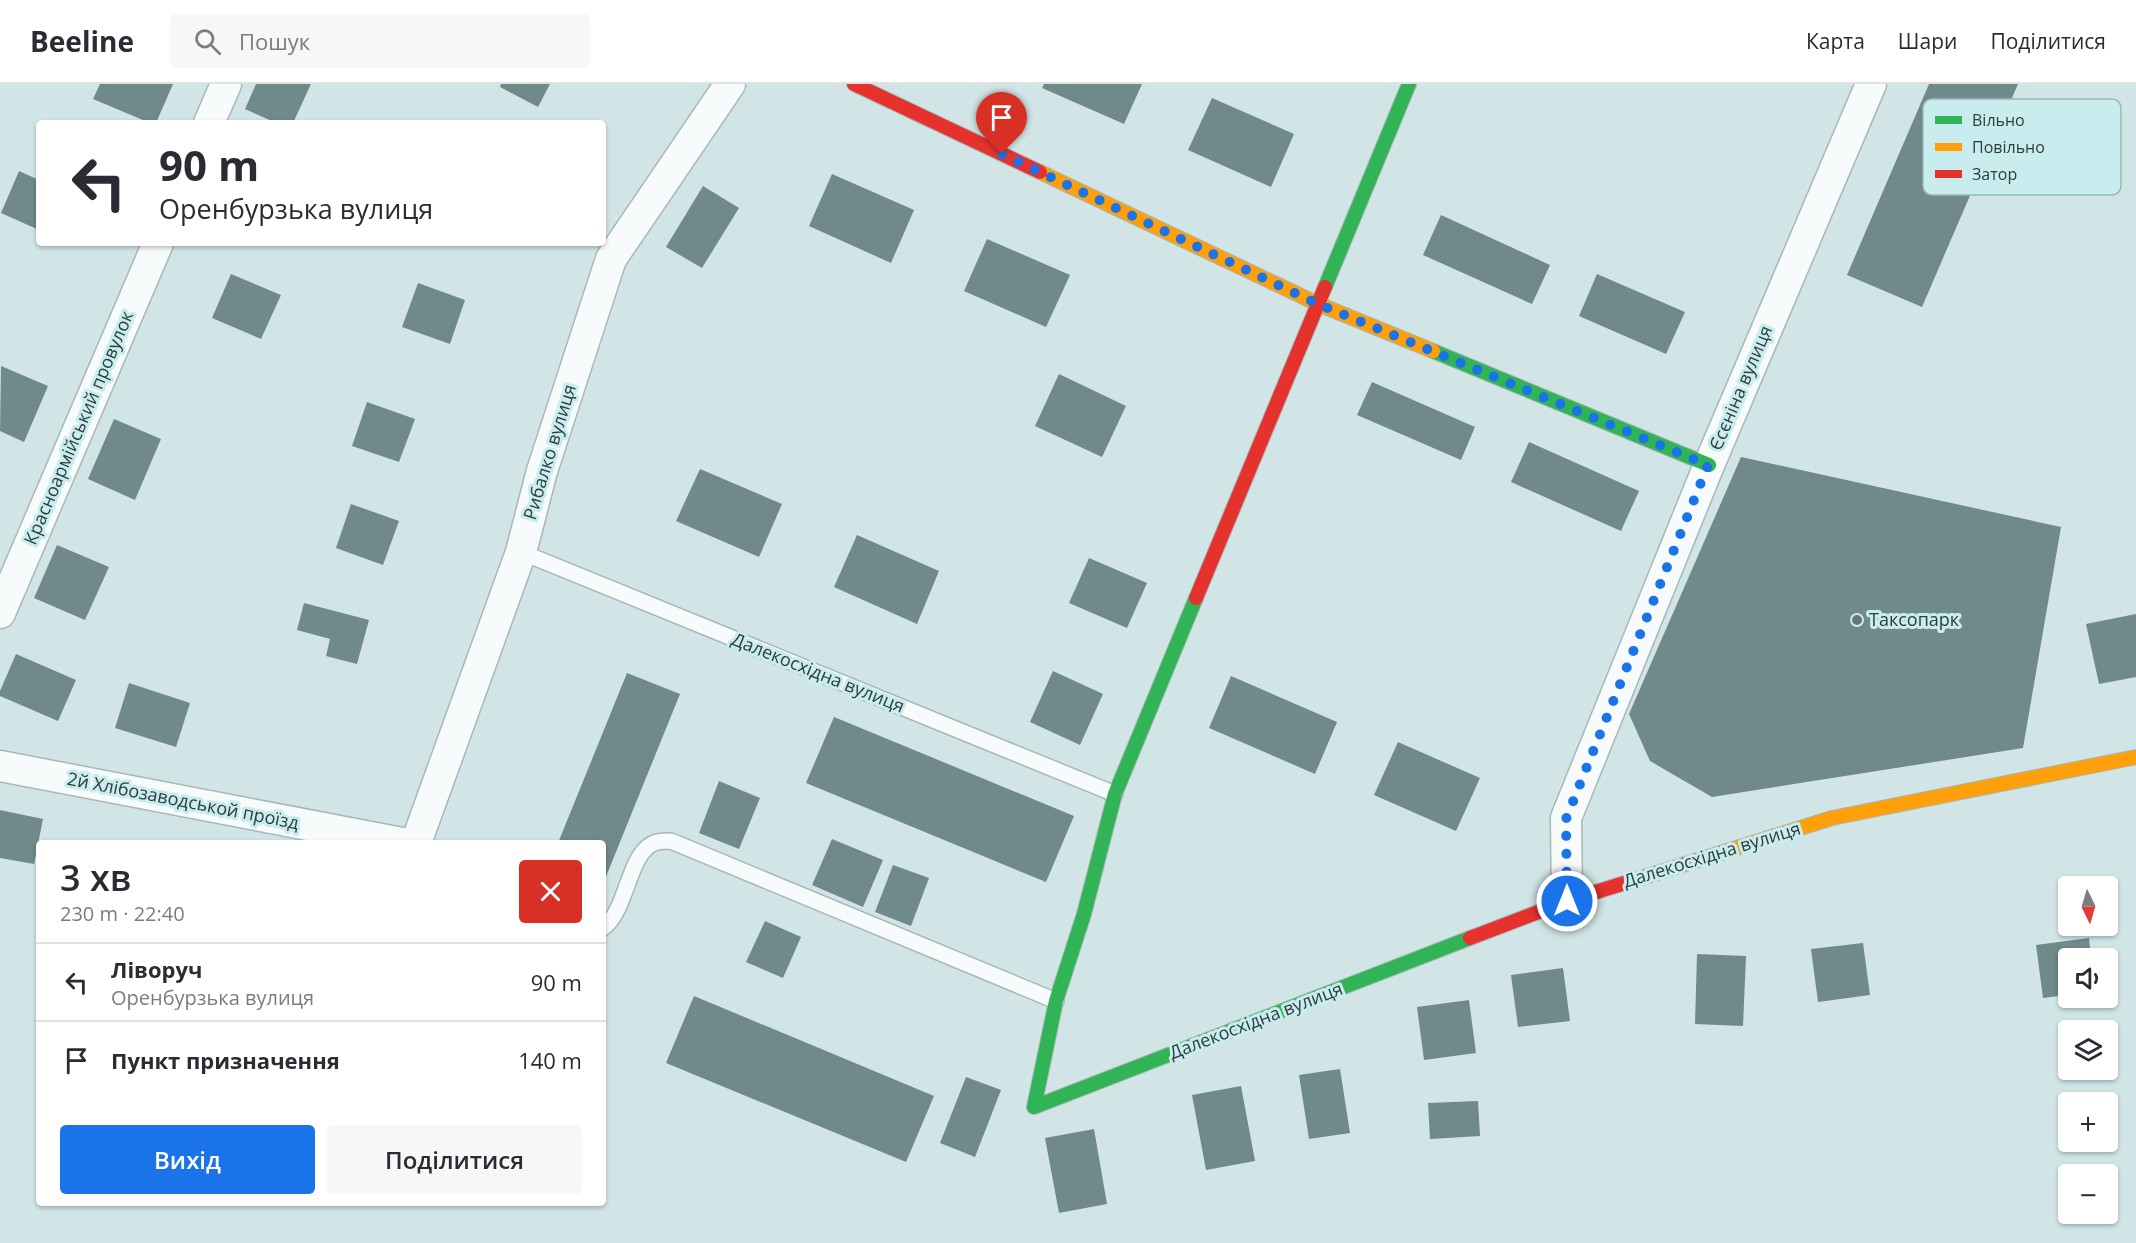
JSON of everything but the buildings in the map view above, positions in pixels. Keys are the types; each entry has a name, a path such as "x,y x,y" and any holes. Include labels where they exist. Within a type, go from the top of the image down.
{"street":[{"path":"210,120 226,84"},
{"name":"Рибалко вулиця","path":"417,840 521,552 542,471 611,259 730,84"},
{"path":"854,84 1318,304 1708,465"},
{"path":"1056,1001 1084,914 1115,794 1409,84"},
{"name":"Єсєніна вулиця","path":"1567,901 1566,819 1708,465 1871,84"},
{"name":"Красноармійський провулок","path":"0,613 157,246"},
{"name":"Далекосхідна вулиця","path":"1056,1001 1034,1107 1567,901 1832,818 2136,757"},
{"name":"2й Хлібозаводськой проїзд","path":"0,766 386,840"}],"lane":[{"name":"Далекосхідна вулиця","path":"521,552 1115,794"},
{"path":"606,926 614,920 640,854 655,842 671,841 1056,1001"}],"traffic: fast":[{"path":"1325,287 1409,84"},
{"path":"1433,351 1709,465"},
{"path":"1034,1107 1056,1001 1084,914 1115,794 1196,598"},
{"path":"1034,1107 1470,938"}],"traffic: slow":[{"path":"1040,172 1318,304 1433,351"},
{"path":"1721,853 1832,818 2136,757"}],"traffic: jam":[{"path":"854,84 1040,172"},
{"path":"1196,598 1325,287"},
{"path":"1470,938 1567,901 1721,853"}],"place":[{"name":"Таксопарк","path":"1857,620"}],"route":[{"path":"1002,154 1318,304 1708,465 1566,819 1567,901"}]}
